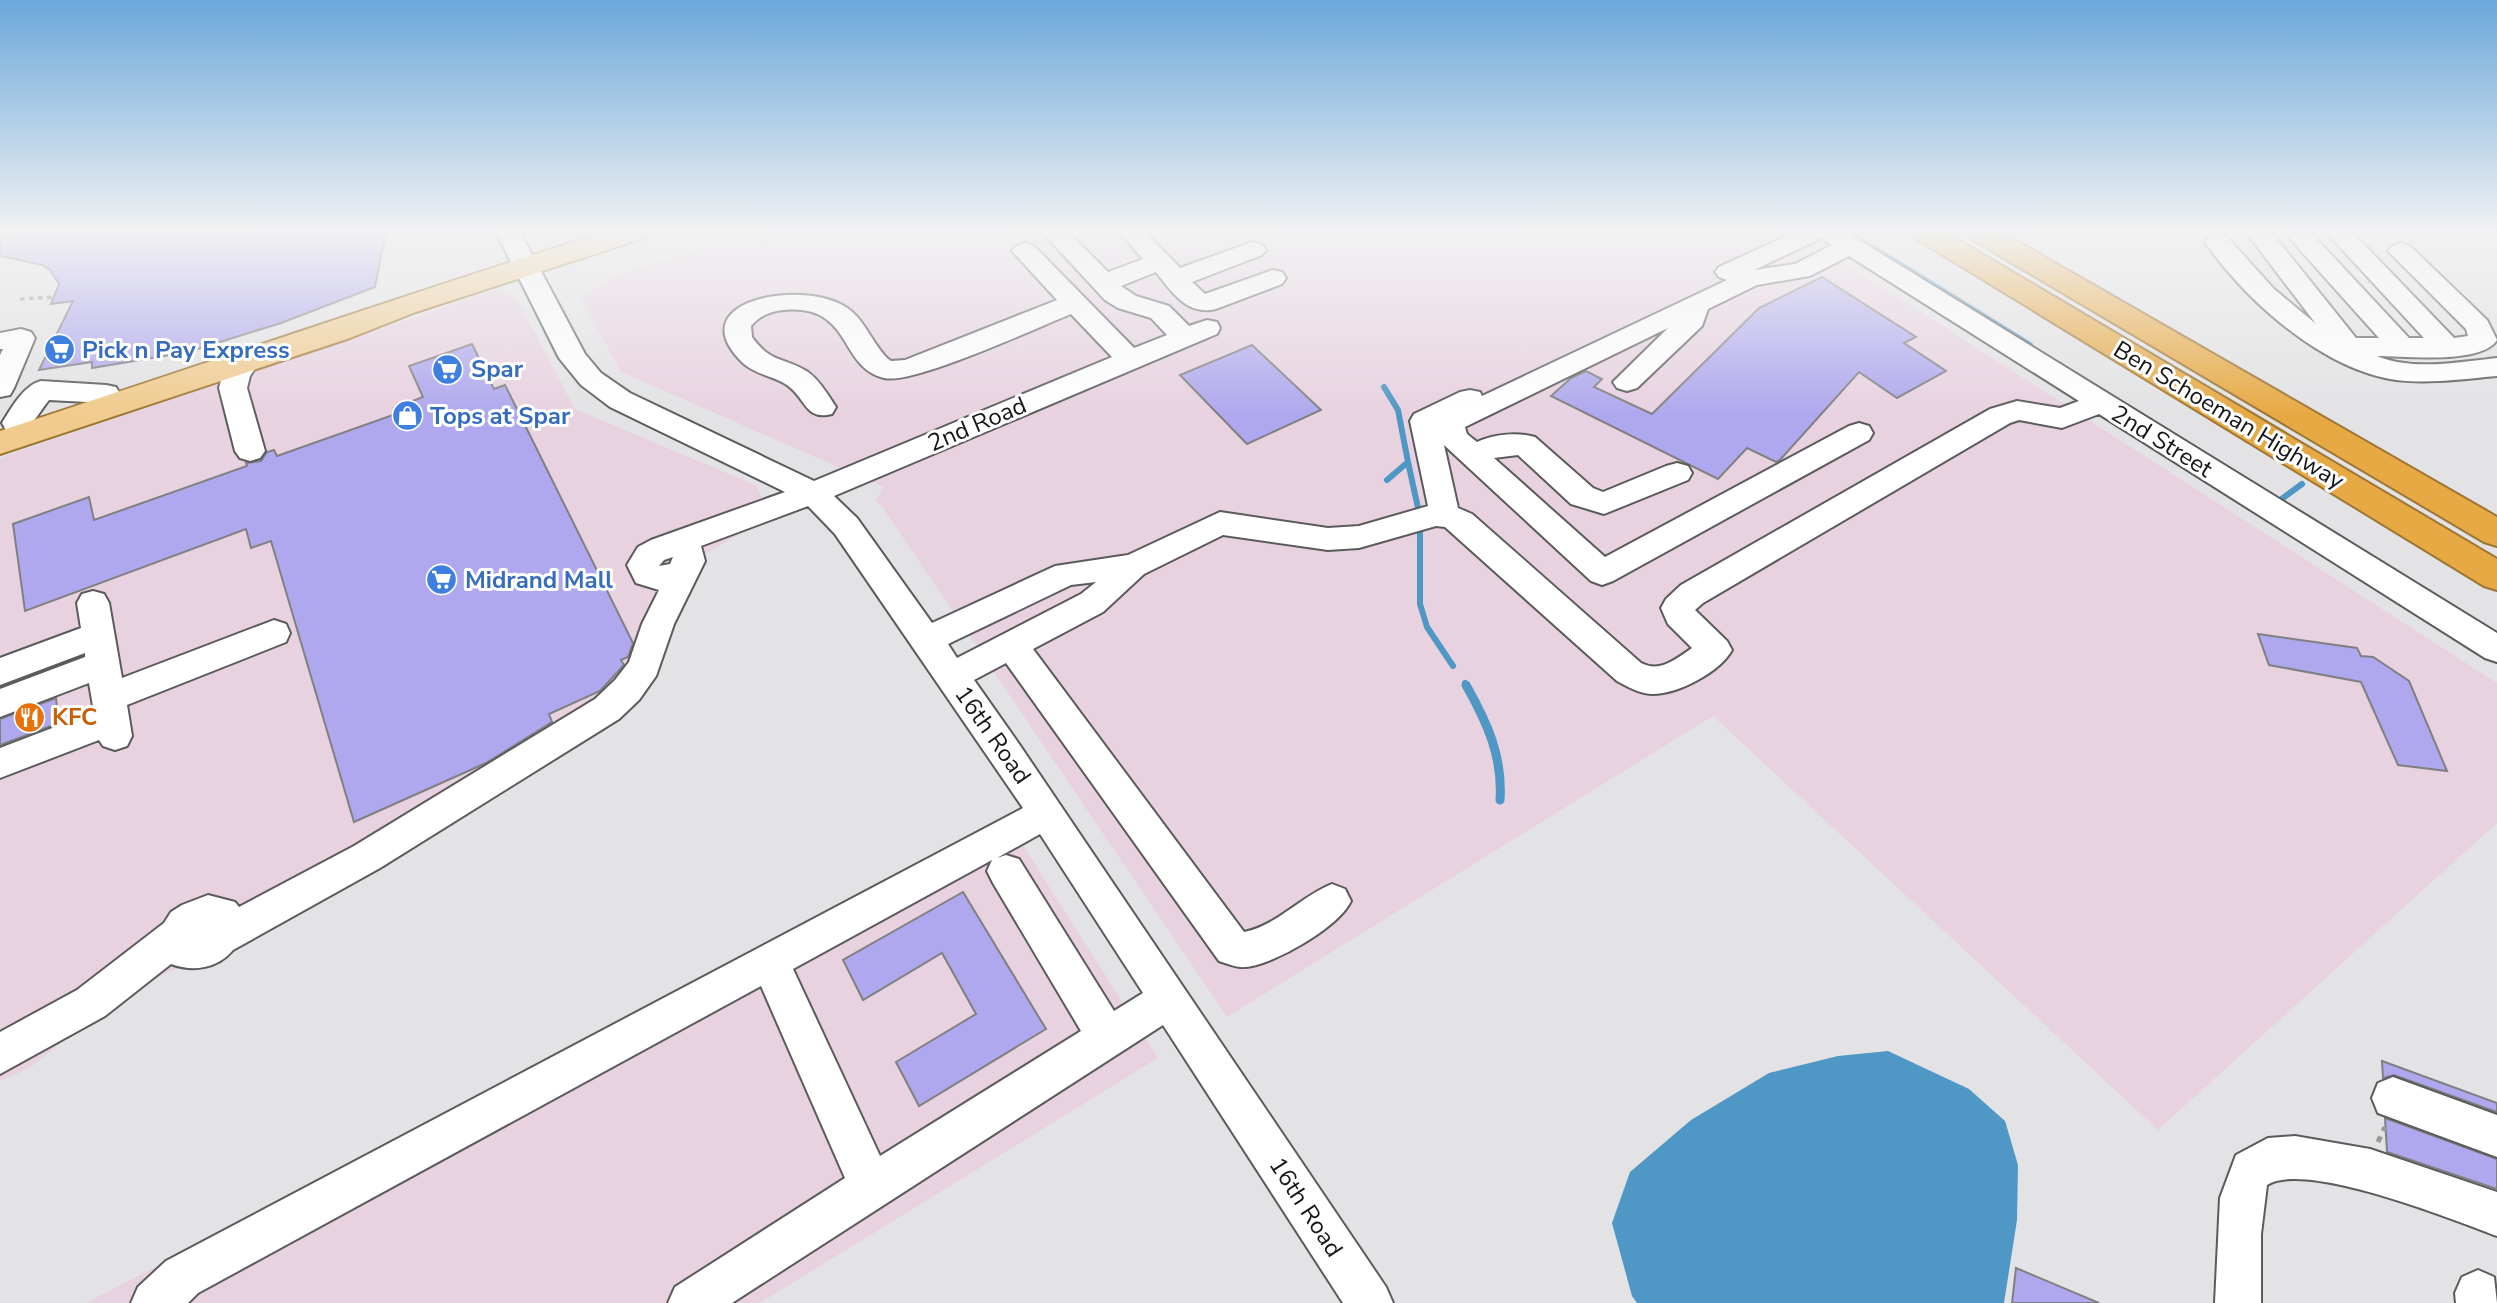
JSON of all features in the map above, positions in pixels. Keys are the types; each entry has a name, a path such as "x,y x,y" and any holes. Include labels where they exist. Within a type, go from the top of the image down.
{"highway":[{"name":"Ben Schoeman Highway","path":"2026,293 2497,576"},
{"name":"Ben Schoeman Highway","path":"2084,293 2497,533"}],"main road":[{"path":"5,431 190,380 239,375 339,331 444,293"},
{"path":"5,431 106,394 341,319 405,305"}],"street":[{"name":"16th Road","path":"538,293 573,358 591,379 621,400 813,493 846,526 1046,813 1370,1303"},
{"path":"1064,293 1130,360"},
{"name":"2nd Road","path":"0,1054 61,1021 119,983 202,935 366,857 607,709 627,690 644,667 677,563 747,518 813,493 1196,332 1160,312 1127,302 1116,293"},
{"path":"1188,293 1194,300 1206,303 1233,293"},
{"path":"1445,516 1424,421 1692,293"},
{"path":"1720,293 1454,421 1451,427 1454,438 1602,573 1859,433"},
{"name":"2nd Street","path":"1925,293 2497,649"},
{"path":"2260,293 2286,317 2311,334 2380,367 2399,371 2497,367"},
{"path":"2306,293 2353,352"},
{"path":"2352,293 2403,348"},
{"path":"2396,293 2448,348"},
{"path":"2353,352 2448,348 2477,344 2483,340 2483,334 2448,293"},
{"path":"2477,293 2497,312"},
{"path":"822,407 806,386 790,374 772,369 756,360 737,335 740,321 751,311 767,304 790,302 828,309 844,320 880,367 893,371 913,367 1074,303"},
{"path":"1627,382 1693,320 1697,304"},
{"path":"0,388 21,338 3,341"},
{"path":"239,375 250,451"},
{"path":"926,640 985,600 1140,552 1220,523 1328,539 1359,537 1436,515 1461,522 1629,672 1646,683 1654,682 1673,676 1716,650 1680,615 1677,608 1692,594 2000,416 2017,410 2062,418 2101,403"},
{"path":"1474,456 1492,447 1525,444 1582,496 1604,503 1677,473"},
{"path":"952,676 1092,603 1111,589 1140,552"},
{"path":"0,763 112,718 274,633"},
{"path":"1,679 98,634 112,718"},
{"path":"1012,645 1233,948 1254,948 1266,943 1332,901"},
{"path":"154,1303 182,1277 1046,813"},
{"path":"1006,871 1107,1037"},
{"path":"770,961 871,1186"},
{"path":"691,1303 1168,999"},
{"path":"2393,1098 2497,1136"},
{"path":"2238,1303 2241,1212 2246,1180 2253,1167 2265,1160 2280,1157 2320,1160 2389,1175 2497,1214"}],"path":[{"path":"20,299 54,297"}],"shaded area":[{"path":"486,293 513,293 575,409 755,485 775,518 744,531 704,555 670,639 651,676 191,962 145,983 31,1067 0,1081 0,460 5,456"},
{"path":"587,293 1891,293 2497,683 2497,823 2158,1130 1713,716 1227,1017 881,505 875,501 884,487 621,372 580,297"},
{"path":"1007,820 1158,1058 760,1303 86,1303"}],"water":[{"path":"1888,1051 1969,1089 2005,1121 2018,1165 2017,1220 2004,1303 1637,1303 1632,1296 1612,1223 1630,1172 1691,1120 1769,1073 1838,1056"}],"building":[{"path":"55,293 360,293 281,323 188,352 92,368 92,362 39,370 73,301 51,304"},
{"path":"1790,293 1847,293 1916,337 1904,343 1946,371 1897,398 1859,372 1780,460 1776,462 1747,448 1718,479 1551,396 1571,378 1586,371 1602,379 1594,387 1652,414 1759,308"},
{"name":"Midrand Mall","path":"472,344 494,389 505,385 633,643 628,657 621,660 624,665 600,691 549,714 552,722 486,763 354,822 271,541 251,548 246,529 25,611 13,524 89,497 94,520 247,466 246,463 261,461 267,452 274,450 277,456 396,414 394,408 423,397 409,366"},
{"path":"1252,345 1321,410 1247,444 1180,375"},
{"path":"2258,634 2357,648 2361,656 2373,657 2409,681 2447,771 2398,765 2361,682 2269,665"},
{"name":"KFC","path":"56,698 59,723 0,745 0,719"},
{"path":"963,892 1046,1029 919,1106 896,1062 976,1014 942,953 863,1000 843,960"},
{"path":"2382,1061 2497,1103 2497,1112 2394,1075 2383,1078"},
{"path":"2385,1118 2497,1159 2497,1189 2387,1152"},
{"path":"2016,1268 2099,1303 2012,1303"}],"waterway":[{"path":"1946,293 2030,345"},
{"path":"1384,387 1398,410 1408,462"},
{"path":"1387,480 1408,462"},
{"path":"1408,462 1418,508"},
{"path":"2279,501 2302,484"},
{"path":"1420,533 1420,604 1427,627 1453,666"},
{"path":"1466,685 1492,740 1499,769 1500,800"}],"place":[{"name":"Pick n Pay Express","path":"59,350"},
{"name":"Spar","path":"448,369"},
{"name":"Tops at Spar","path":"407,416"},
{"name":"Midrand Mall","path":"442,580"},
{"name":"KFC","path":"29,717"}]}
